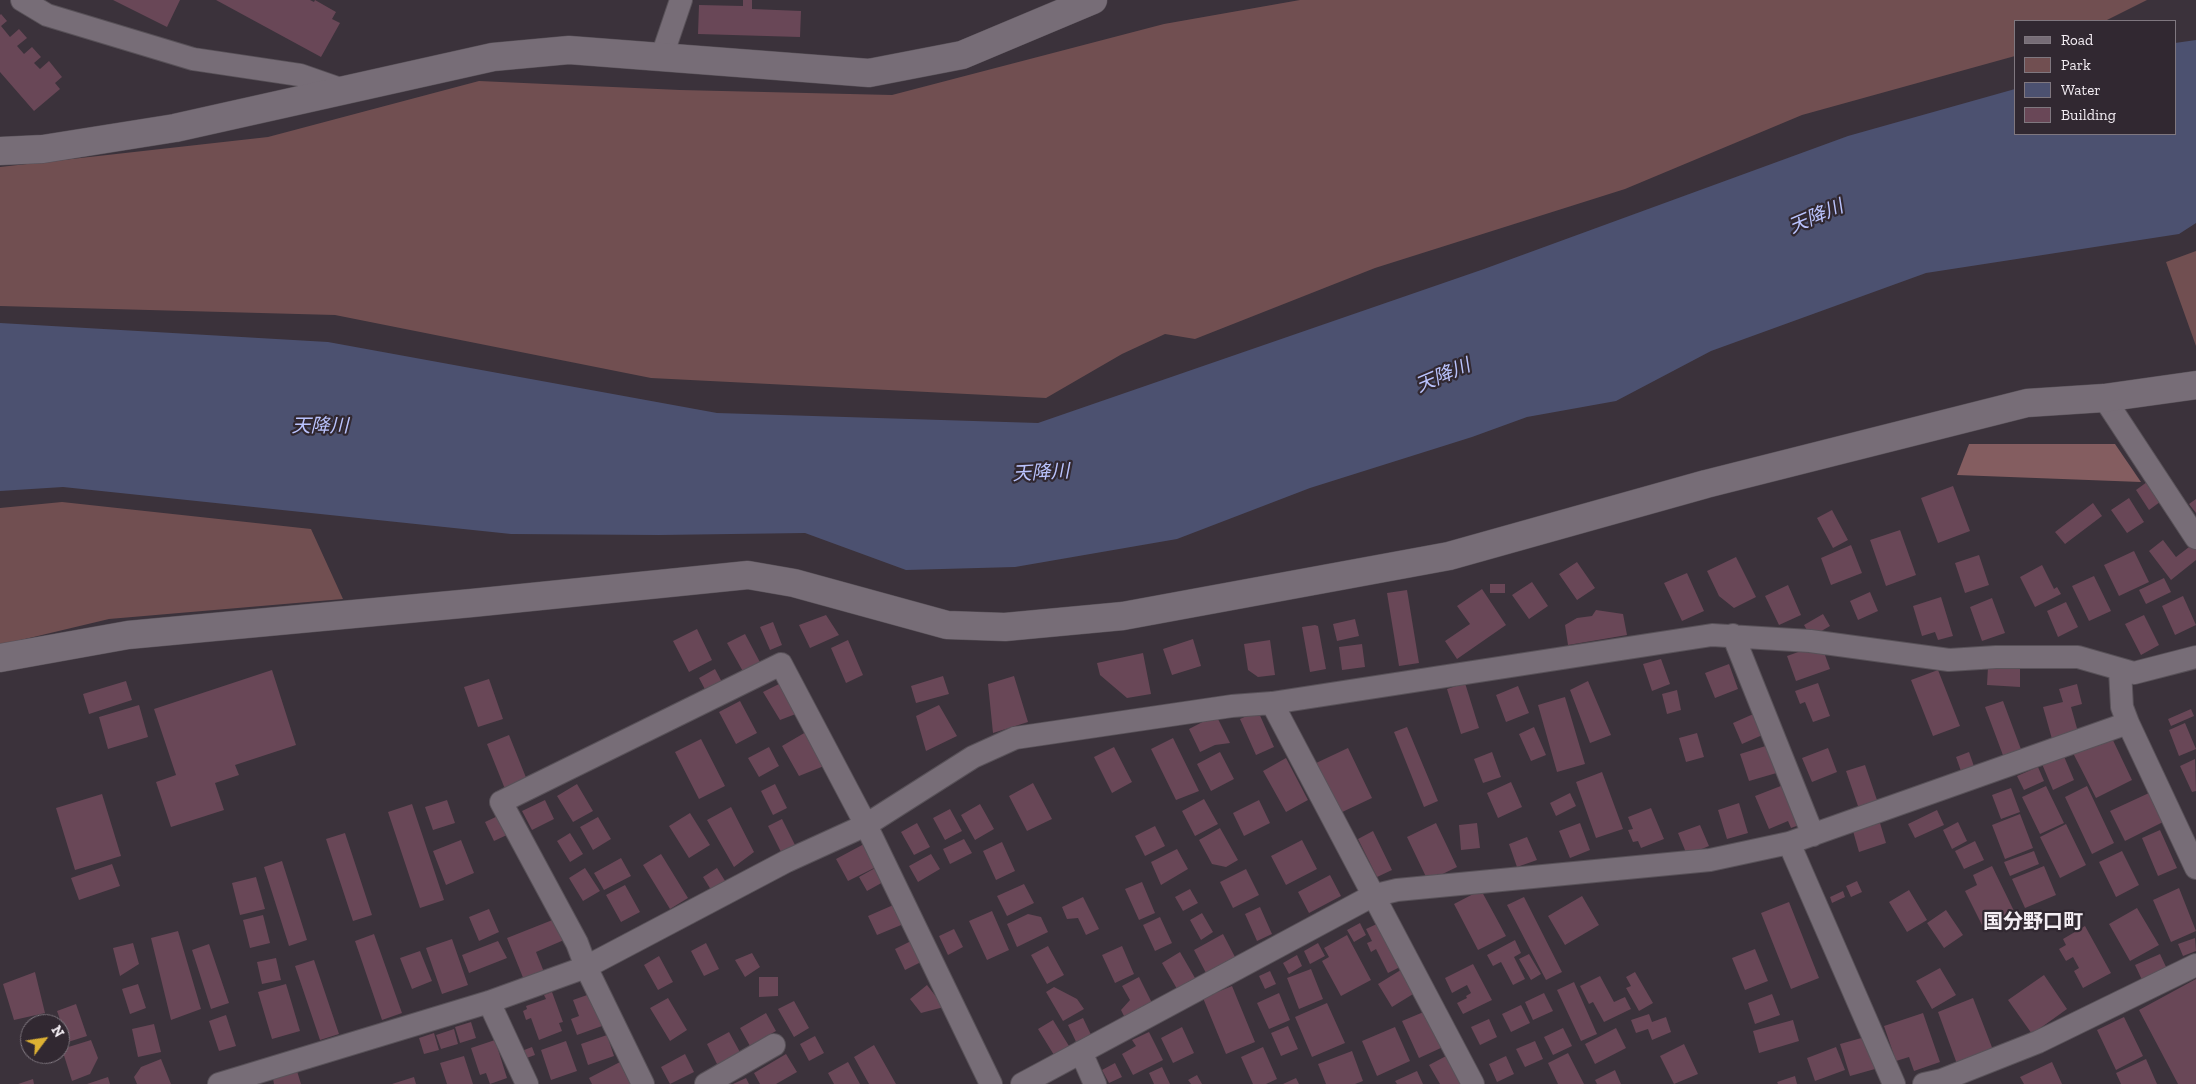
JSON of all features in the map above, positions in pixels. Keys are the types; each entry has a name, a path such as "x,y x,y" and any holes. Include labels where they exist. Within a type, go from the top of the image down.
{"street":[{"path":"22,0 47,14 184,56 300,75 343,90"},
{"path":"662,56 681,0"},
{"path":"0,150 43,149 175,128 493,57 569,50 869,73 962,55 1094,0"},
{"path":"0,658 128,635 748,575 794,583 947,625 1005,627 1123,616 1449,556 1696,487 2027,403 2104,398 2196,385"},
{"path":"2104,398 2196,538"},
{"path":"232,1082 489,1002 586,967 786,860 866,825 973,757 1015,738 1232,706 1272,703 1712,635 1820,642 1949,660 1996,656 2078,657 2134,673 2196,658"},
{"path":"1733,635 1813,835"},
{"path":"643,1084 586,967 567,923 501,802 781,664 866,825 991,1084"},
{"path":"2120,670 2122,706 2128,723 2196,868"},
{"path":"1272,703 1372,896 1473,1084"},
{"path":"1022,1084 1372,896 1397,890 1710,860 1789,843 2128,723"},
{"path":"1789,843 1894,1084"},
{"path":"1924,1084 1956,1080 2196,965"},
{"path":"489,1002 527,1084"},
{"path":"706,1084 774,1045"},
{"path":"1081,1052 1095,1084"}],"green space":[{"path":"1300,0 2147,0 2107,20 2014,20 2014,56 1802,115 1625,189 1375,268 1195,339 1165,334 1122,354 1046,398 651,378 335,315 0,306 0,167 268,137 479,81 680,90 892,95 1164,24"},
{"path":"2196,251 2196,346 2166,262"},
{"path":"62,502 311,529 343,599 109,619 0,645 0,508"}],"shaded area":[{"path":"1969,444 2115,444 2141,482 1957,475"}],"water":[{"name":"天降川","path":"2196,40 2196,223 2179,234 1926,273 1711,351 1616,401 1527,417 1472,437 1310,488 1177,539 1015,567 906,570 805,533 659,535 511,534 63,487 0,491 0,323 328,342 717,413 1038,423 1484,269 1848,136 2014,89 2014,135 2176,135 2176,43"}],"building":[{"path":"113,0 180,0 167,27"},
{"path":"216,0 310,0 314,2 315,0 336,12 332,19 340,23 321,57"},
{"path":"743,0 752,0 752,9 801,11 800,37 698,34 699,5 743,6"},
{"path":"1,14 7,21 1,26 10,37 19,29 27,38 17,46 24,54 32,47 41,57 34,63 40,69 49,61 62,77 55,83 60,89 34,111 0,72"},
{"path":"2147,482 2160,502 2149,510 2136,490"},
{"path":"1953,486 1970,531 1938,543 1921,498"},
{"path":"2129,498 2144,522 2127,533 2111,510"},
{"path":"2196,499 2196,513 2189,504"},
{"path":"2093,503 2102,516 2065,544 2055,532"},
{"path":"1832,510 1848,540 1833,548 1817,518"},
{"path":"1900,530 1916,575 1886,586 1870,540"},
{"path":"2163,540 2176,557 2193,544 2196,548 2196,560 2171,580 2149,551"},
{"path":"1851,545 1862,573 1831,585 1821,558"},
{"path":"2134,551 2149,582 2119,596 2104,565"},
{"path":"1979,555 1989,585 1965,593 1955,563"},
{"path":"1736,557 1756,597 1734,608 1719,596 1707,571"},
{"path":"1577,562 1595,588 1577,600 1559,574"},
{"path":"2042,565 2054,589 2057,587 2061,594 2035,607 2020,577"},
{"path":"1687,573 1704,611 1682,621 1664,583"},
{"path":"2094,576 2111,611 2089,621 2072,586"},
{"path":"2164,578 2171,592 2146,604 2139,590"},
{"path":"1532,582 1548,606 1529,619 1512,595"},
{"path":"1490,584 1505,584 1505,593 1490,593"},
{"path":"1788,585 1801,615 1779,625 1765,596"},
{"path":"1482,589 1506,625 1457,659 1445,641 1470,624 1457,606"},
{"path":"1407,590 1419,663 1399,666 1387,593"},
{"path":"1870,592 1878,611 1858,620 1850,601"},
{"path":"2183,596 2196,625 2175,635 2162,606"},
{"path":"1941,597 1953,636 1938,640 1935,632 1922,636 1913,606"},
{"path":"1992,598 2005,633 1982,641 1970,607"},
{"path":"2066,602 2078,627 2058,637 2047,611"},
{"path":"1596,610 1623,614 1627,635 1568,645 1565,625 1577,618 1592,616"},
{"path":"1823,614 1830,626 1811,637 1804,625"},
{"path":"826,615 839,635 810,648 799,625"},
{"path":"2144,615 2159,645 2141,655 2125,624"},
{"path":"1355,619 1359,636 1337,641 1333,624"},
{"path":"773,622 782,645 770,650 760,627"},
{"path":"1318,626 1326,669 1310,672 1302,627"},
{"path":"697,629 712,660 689,672 673,641"},
{"path":"745,634 762,666 745,675 727,643"},
{"path":"1193,639 1201,666 1172,675 1163,649"},
{"path":"848,640 863,675 846,683 831,648"},
{"path":"1270,640 1275,675 1258,677 1248,670 1244,644"},
{"path":"1362,644 1365,667 1342,670 1339,647"},
{"path":"1821,644 1830,669 1796,681 1787,656"},
{"path":"1143,653 1151,694 1127,698 1100,675 1097,663"},
{"path":"1661,659 1670,684 1652,691 1643,664"},
{"path":"1729,664 1738,689 1715,698 1705,673"},
{"path":"1988,667 2020,669 2020,687 1987,685"},
{"path":"715,669 724,686 708,695 699,678"},
{"path":"272,670 296,745 235,765 239,775 215,783 224,810 171,827 156,782 176,775 154,709"},
{"path":"1938,670 1960,726 1933,736 1911,680"},
{"path":"943,676 949,694 916,703 911,686"},
{"path":"1014,676 1028,722 993,733 988,684"},
{"path":"489,679 503,719 478,727 464,687"},
{"path":"126,681 132,700 89,714 83,694"},
{"path":"1588,681 1611,735 1590,743 1570,690"},
{"path":"783,682 801,712 780,720 763,692"},
{"path":"1465,683 1479,728 1461,734 1447,689"},
{"path":"1818,683 1830,716 1813,722 1805,702 1800,704 1795,691"},
{"path":"2077,684 2082,704 2071,707 2078,732 2052,739 2043,707 2063,702 2059,689"},
{"path":"1518,686 1529,713 1506,722 1496,695"},
{"path":"1677,690 1681,710 1667,714 1662,694"},
{"path":"1565,697 1585,764 1557,772 1538,705"},
{"path":"740,701 757,733 736,744 719,712"},
{"path":"2003,701 2022,752 2004,758 1985,707"},
{"path":"139,705 148,737 108,749 99,717"},
{"path":"939,705 957,736 926,751 916,716"},
{"path":"2191,709 2194,716 2171,726 2168,719"},
{"path":"1258,711 1274,747 1256,755 1240,719"},
{"path":"1758,712 1767,733 1742,744 1733,723"},
{"path":"1216,715 1230,743 1215,745 1200,752 1189,729"},
{"path":"2185,723 2196,749 2179,756 2169,730"},
{"path":"1407,727 1438,801 1424,807 1394,732"},
{"path":"1534,727 1546,755 1531,761 1519,734"},
{"path":"806,732 824,766 799,776 782,746"},
{"path":"1697,733 1704,757 1686,762 1679,738"},
{"path":"2110,734 2132,780 2096,798 2073,753"},
{"path":"509,735 527,780 505,789 487,744"},
{"path":"1173,738 1199,791 1176,800 1151,749"},
{"path":"701,739 725,786 699,799 675,752"},
{"path":"1772,744 1780,772 1749,781 1740,754"},
{"path":"769,747 779,766 759,777 748,758"},
{"path":"1114,747 1132,782 1112,793 1094,757"},
{"path":"1348,748 1372,798 1338,814 1314,764"},
{"path":"1828,748 1837,772 1812,782 1802,758"},
{"path":"1220,752 1234,779 1211,791 1197,764"},
{"path":"1492,752 1501,777 1483,783 1474,759"},
{"path":"1969,752 1976,772 1963,777 1956,757"},
{"path":"2063,754 2074,780 2053,790 2042,764"},
{"path":"1286,758 1308,800 1286,812 1263,771"},
{"path":"2195,759 2196,791 2192,792 2180,766"},
{"path":"1865,765 1878,803 1859,809 1846,771"},
{"path":"2038,767 2044,781 2024,790 2017,776"},
{"path":"1602,772 1623,829 1596,838 1576,782"},
{"path":"1511,782 1522,807 1498,818 1487,793"},
{"path":"1033,783 1052,819 1027,831 1009,796"},
{"path":"577,784 593,811 573,822 557,796"},
{"path":"775,784 787,808 773,815 761,791"},
{"path":"1786,784 1802,824 1791,828 1788,821 1769,829 1755,796"},
{"path":"2046,786 2064,823 2040,834 2022,797"},
{"path":"2087,786 2114,843 2092,854 2065,797"},
{"path":"2011,788 2020,812 2001,819 1992,795"},
{"path":"1570,793 1576,806 1556,816 1550,803"},
{"path":"2149,793 2163,822 2125,841 2110,811"},
{"path":"102,794 121,856 75,870 56,808"},
{"path":"1204,799 1218,824 1195,836 1182,811"},
{"path":"447,800 455,823 433,830 425,807"},
{"path":"545,800 554,819 532,830 522,811"},
{"path":"1259,800 1270,823 1244,836 1233,813"},
{"path":"1739,803 1748,833 1727,839 1718,810"},
{"path":"412,804 444,900 420,908 388,812"},
{"path":"980,804 994,829 975,840 961,815"},
{"path":"731,807 754,852 734,867 707,820"},
{"path":"1651,808 1664,839 1641,848 1638,841 1633,842 1628,830 1633,829 1628,817"},
{"path":"950,809 962,831 945,840 933,818"},
{"path":"1937,810 1944,825 1915,838 1908,824"},
{"path":"690,813 710,845 689,858 669,826"},
{"path":"2020,814 2033,848 2005,859 1992,825"},
{"path":"500,815 509,834 494,841 485,822"},
{"path":"598,817 611,839 593,850 580,827"},
{"path":"782,819 796,847 782,854 768,826"},
{"path":"1958,822 1967,841 1952,849 1943,830"},
{"path":"917,823 930,847 914,855 901,832"},
{"path":"1436,823 1457,867 1428,881 1407,837"},
{"path":"1477,823 1480,848 1461,850 1459,825"},
{"path":"1580,823 1590,850 1570,858 1559,831"},
{"path":"1880,823 1886,843 1859,852 1853,831"},
{"path":"2066,824 2086,865 2060,878 2040,837"},
{"path":"1700,825 1709,846 1687,855 1678,833"},
{"path":"1155,826 1165,846 1145,856 1135,836"},
{"path":"1220,828 1238,860 1226,867 1212,864 1199,840"},
{"path":"2160,830 2177,868 2158,876 2142,838"},
{"path":"1373,831 1392,870 1377,877 1358,839"},
{"path":"345,833 372,915 353,921 326,839"},
{"path":"570,833 583,854 570,862 557,841"},
{"path":"1527,837 1537,860 1517,867 1509,844"},
{"path":"964,839 972,853 950,864 943,849"},
{"path":"461,840 474,873 446,885 433,851"},
{"path":"1302,840 1317,869 1286,885 1271,856"},
{"path":"1975,841 1984,860 1964,869 1955,851"},
{"path":"1002,842 1015,871 996,880 983,851"},
{"path":"864,844 876,867 848,881 836,859"},
{"path":"1177,849 1188,869 1161,885 1151,862"},
{"path":"2034,851 2039,864 2010,876 2004,862"},
{"path":"2122,851 2139,885 2116,897 2099,862"},
{"path":"661,854 688,898 670,909 643,865"},
{"path":"931,854 940,869 918,882 909,866"},
{"path":"621,858 631,876 604,890 594,873"},
{"path":"282,861 307,940 289,946 264,867"},
{"path":"112,864 120,886 79,900 71,878"},
{"path":"1992,866 2015,913 1984,929 1965,891 1977,885 1973,875"},
{"path":"2044,866 2056,895 2025,908 2012,879"},
{"path":"877,867 885,881 867,891 859,877"},
{"path":"585,868 600,891 583,901 569,878"},
{"path":"717,868 727,884 713,893 703,877"},
{"path":"1246,869 1259,895 1233,908 1220,882"},
{"path":"1330,875 1341,896 1309,913 1298,892"},
{"path":"256,877 265,909 240,915 232,883"},
{"path":"1857,881 1862,892 1851,897 1846,886"},
{"path":"1142,882 1155,913 1139,920 1125,889"},
{"path":"1024,884 1034,903 1007,916 997,896"},
{"path":"625,885 640,912 621,922 606,895"},
{"path":"2179,888 2196,931 2171,942 2153,900"},
{"path":"1190,889 1198,903 1183,911 1175,897"},
{"path":"1481,890 1506,936 1478,950 1454,904"},
{"path":"1909,890 1927,920 1907,932 1889,902"},
{"path":"1843,891 1845,897 1832,903 1830,897"},
{"path":"1582,896 1599,925 1565,945 1548,916"},
{"path":"1083,897 1099,929 1086,935 1078,918 1067,919 1062,907"},
{"path":"1524,897 1562,972 1546,980 1507,905"},
{"path":"1789,902 1819,978 1791,989 1761,913"},
{"path":"898,903 906,923 877,935 868,916"},
{"path":"1260,907 1272,934 1257,941 1245,914"},
{"path":"2137,908 2159,945 2130,961 2109,924"},
{"path":"489,909 499,932 479,941 469,917"},
{"path":"1946,910 1963,935 1944,948 1927,923"},
{"path":"992,911 1009,950 987,960 969,921"},
{"path":"1202,913 1213,932 1201,940 1190,920"},
{"path":"1028,914 1041,917 1048,932 1017,947 1007,924"},
{"path":"263,915 270,943 250,948 243,920"},
{"path":"1160,917 1172,943 1155,951 1143,925"},
{"path":"555,919 564,940 536,952 546,977 526,985 507,938"},
{"path":"1381,922 1404,965 1388,973 1376,949 1371,952 1367,943 1372,941 1366,929"},
{"path":"1360,923 1366,935 1354,942 1347,930"},
{"path":"2085,926 2111,973 2083,988 2074,971 2079,968 2073,957 2066,961 2059,949 2066,945 2063,939"},
{"path":"954,929 963,947 948,955 939,936"},
{"path":"178,931 201,1009 171,1020 151,938"},
{"path":"374,934 402,1013 382,1020 355,941"},
{"path":"1223,934 1235,957 1206,973 1194,950"},
{"path":"1347,935 1371,980 1341,996 1322,961 1329,957 1324,948"},
{"path":"2195,938 2196,951 2183,956 2178,944"},
{"path":"452,939 468,985 442,994 426,948"},
{"path":"1515,940 1521,953 1514,957 1525,979 1513,985 1501,962 1493,966 1487,955"},
{"path":"498,941 507,958 469,973 462,955"},
{"path":"911,941 921,962 905,970 895,949"},
{"path":"133,943 139,964 120,976 113,948"},
{"path":"706,943 719,969 704,976 691,951"},
{"path":"1318,943 1325,956 1310,964 1304,951"},
{"path":"209,944 229,1003 211,1009 192,950"},
{"path":"1048,946 1064,975 1047,984 1031,955"},
{"path":"1122,946 1134,974 1115,983 1102,955"},
{"path":"1755,949 1768,981 1745,990 1732,958"},
{"path":"420,951 432,981 412,989 400,958"},
{"path":"1180,952 1195,978 1177,989 1162,963"},
{"path":"752,953 760,967 745,977 735,960"},
{"path":"1529,954 1541,974 1531,980 1519,959"},
{"path":"2160,954 2167,969 2142,980 2135,965"},
{"path":"1297,955 1302,966 1289,974 1283,963"},
{"path":"659,956 673,982 658,990 644,965"},
{"path":"276,958 281,980 262,984 257,962"},
{"path":"314,960 339,1034 320,1040 295,966"},
{"path":"1473,964 1492,1000 1463,1014 1457,1003 1467,998 1466,996 1471,993 1467,985 1452,993 1445,978"},
{"path":"1404,968 1418,991 1392,1007 1378,984"},
{"path":"1940,968 1956,995 1932,1009 1916,981"},
{"path":"1311,969 1323,999 1299,1009 1287,978"},
{"path":"1270,971 1276,984 1265,989 1259,976"},
{"path":"35,972 45,1013 20,1014 20,1019 14,1020 3,984"},
{"path":"1635,972 1653,1003 1639,1011 1626,988 1631,986 1626,977"},
{"path":"2044,975 2067,1009 2032,1034 2008,1000"},
{"path":"1600,976 1614,1002 1625,997 1631,1009 1604,1022 1593,1002 1589,1004 1580,986"},
{"path":"759,977 778,977 778,996 759,997"},
{"path":"1139,977 1155,1009 1127,1022 1121,1010 1130,1000 1122,986"},
{"path":"2196,979 2196,1084 2178,1084 2139,1010"},
{"path":"1574,982 1597,1034 1581,1041 1557,990"},
{"path":"138,984 146,1008 130,1014 122,989"},
{"path":"286,984 300,1031 272,1039 258,992"},
{"path":"927,985 944,1007 921,1013 910,999"},
{"path":"1232,986 1255,1042 1226,1054 1203,998"},
{"path":"1054,987 1077,999 1084,1009 1063,1021 1046,992"},
{"path":"552,992 563,1022 559,1023 562,1031 539,1040 531,1018 526,1020 523,1011 527,1009 526,1006 546,999 544,995"},
{"path":"1279,993 1290,1020 1269,1029 1257,1003"},
{"path":"1544,993 1553,1011 1533,1020 1525,1002"},
{"path":"590,994 602,1026 577,1035 571,1019 579,1016 573,1000"},
{"path":"1772,994 1780,1015 1755,1024 1748,1003"},
{"path":"668,998 687,1030 670,1041 650,1008"},
{"path":"1973,998 1993,1050 1957,1064 1938,1012"},
{"path":"794,1001 809,1028 794,1037 778,1009"},
{"path":"1327,1003 1345,1043 1312,1057 1295,1017"},
{"path":"76,1004 87,1036 70,1041 70,1014 58,1014 57,1011"},
{"path":"1521,1005 1530,1023 1511,1032 1502,1014"},
{"path":"1426,1011 1443,1047 1419,1058 1402,1021"},
{"path":"766,1013 776,1031 750,1046 740,1028"},
{"path":"1923,1013 1940,1062 1914,1071 1909,1057 1896,1061 1884,1026"},
{"path":"1649,1014 1652,1022 1666,1017 1671,1032 1652,1040 1648,1029 1636,1033 1631,1020"},
{"path":"226,1015 236,1046 219,1051 209,1021"},
{"path":"2124,1017 2143,1056 2116,1070 2097,1030"},
{"path":"1083,1018 1094,1041 1079,1048 1068,1025"},
{"path":"1489,1019 1497,1037 1480,1045 1471,1027"},
{"path":"1053,1020 1069,1046 1054,1055 1038,1029"},
{"path":"1793,1020 1799,1041 1759,1053 1753,1031"},
{"path":"471,1022 476,1038 460,1043 455,1027"},
{"path":"154,1024 161,1052 138,1057 132,1029"},
{"path":"1288,1026 1298,1049 1281,1056 1271,1033"},
{"path":"1182,1027 1194,1053 1173,1063 1161,1038"},
{"path":"1395,1027 1410,1061 1377,1076 1362,1041"},
{"path":"1563,1028 1572,1046 1553,1055 1544,1037"},
{"path":"1616,1028 1626,1048 1595,1064 1585,1044"},
{"path":"454,1029 458,1044 441,1049 436,1035"},
{"path":"729,1032 741,1054 718,1066 707,1044"},
{"path":"1149,1032 1163,1060 1133,1075 1122,1054 1136,1046 1132,1040"},
{"path":"434,1033 439,1050 424,1054 419,1038"},
{"path":"607,1035 614,1056 588,1065 581,1044"},
{"path":"815,1036 824,1053 809,1061 800,1044"},
{"path":"1865,1037 1875,1069 1850,1076 1840,1044"},
{"path":"91,1040 98,1058 90,1074 72,1081 67,1064 70,1064 70,1047"},
{"path":"495,1040 507,1078 490,1084 486,1073 480,1075 471,1048"},
{"path":"566,1041 577,1071 551,1080 541,1050"},
{"path":"1535,1041 1543,1059 1525,1067 1516,1049"},
{"path":"1684,1044 1698,1074 1674,1084 1660,1056"},
{"path":"874,1045 896,1084 869,1084 854,1057"},
{"path":"532,1047 535,1055 521,1060 519,1052"},
{"path":"1263,1047 1277,1079 1266,1084 1253,1084 1241,1057"},
{"path":"1836,1047 1845,1070 1815,1081 1807,1058"},
{"path":"1352,1051 1363,1081 1355,1084 1326,1084 1318,1064"},
{"path":"1568,1053 1584,1084 1558,1084 1548,1063"},
{"path":"685,1054 694,1072 670,1084 661,1067"},
{"path":"786,1054 797,1072 776,1084 760,1084 754,1073"},
{"path":"1448,1055 1463,1084 1440,1084 1429,1065"},
{"path":"464,1056 473,1084 447,1084 440,1063"},
{"path":"1506,1056 1514,1074 1497,1082 1489,1064"},
{"path":"161,1059 171,1084 137,1084 134,1077 141,1067"},
{"path":"2146,1059 2157,1084 2121,1084 2116,1073"},
{"path":"620,1062 629,1081 635,1084 592,1084 589,1078"},
{"path":"848,1062 860,1084 834,1084 828,1073"},
{"path":"2052,1062 2062,1084 2024,1084 2020,1077"},
{"path":"1115,1063 1122,1077 1109,1083 1102,1070"},
{"path":"1162,1067 1170,1084 1154,1084 1149,1073"},
{"path":"1615,1070 1621,1084 1597,1084 1595,1080"},
{"path":"297,1071 301,1084 274,1084 273,1079"},
{"path":"1417,1071 1423,1084 1397,1084 1395,1081"},
{"path":"1197,1075 1202,1084 1191,1084 1188,1080"},
{"path":"1795,1076 1797,1084 1778,1084 1777,1082"},
{"path":"108,1077 110,1084 87,1084"},
{"path":"414,1077 416,1084 392,1084"},
{"path":"746,1078 749,1084 733,1084"},
{"path":"1296,1078 1299,1084 1283,1084"},
{"path":"33,1079 34,1084 18,1084"}],"district":[{"name":"国分野口町","path":"2033,922"}]}
